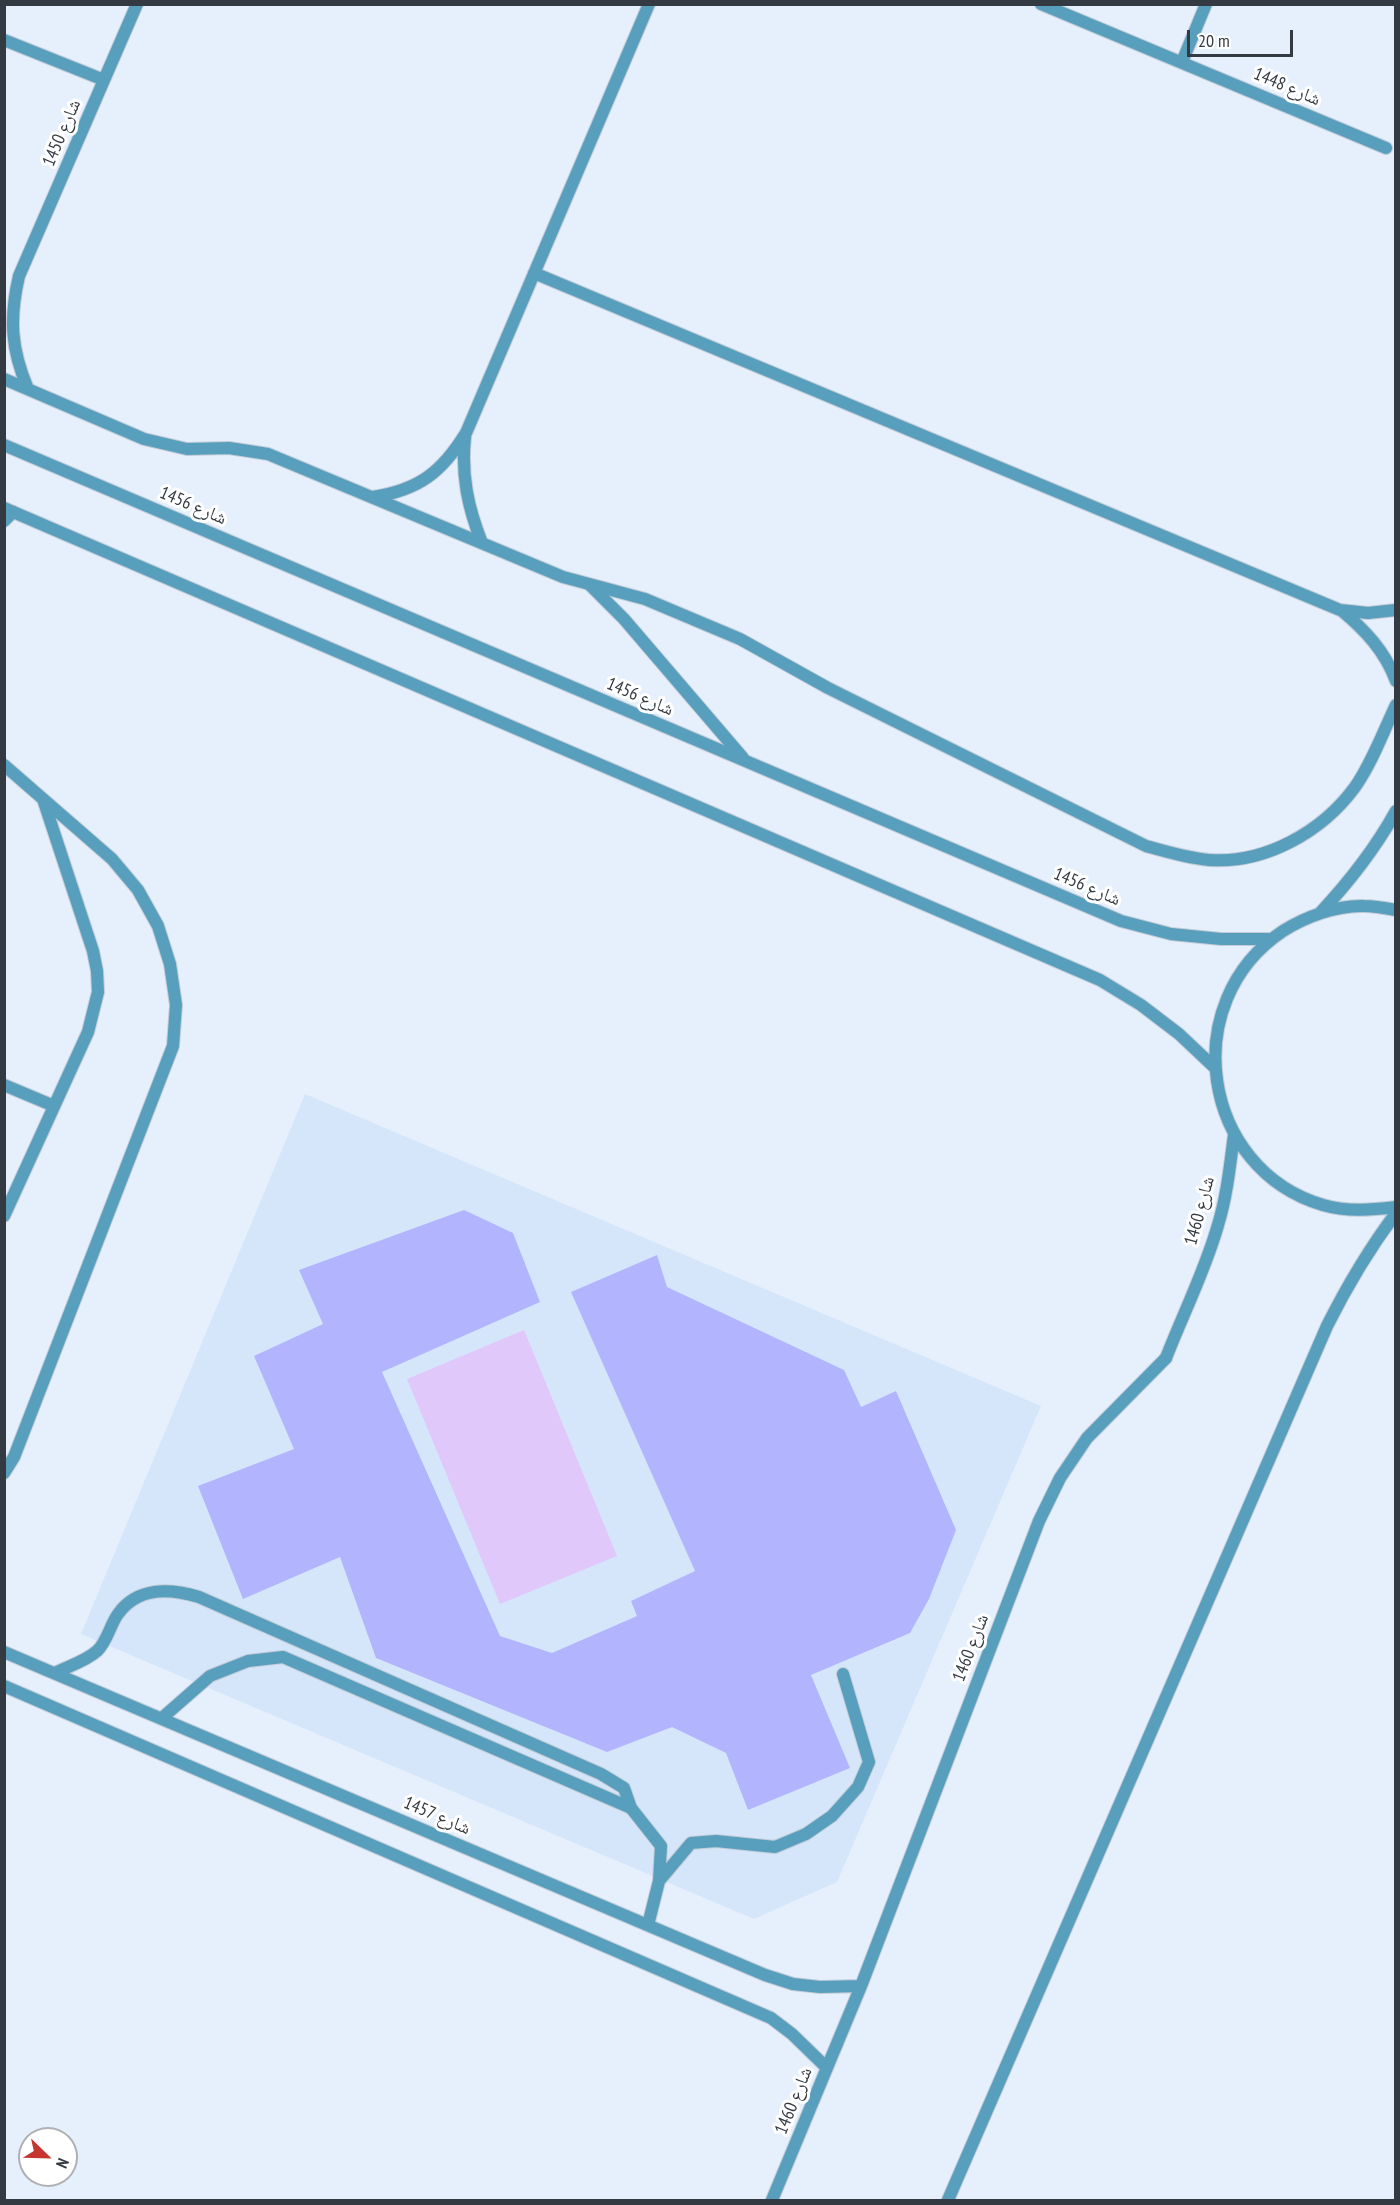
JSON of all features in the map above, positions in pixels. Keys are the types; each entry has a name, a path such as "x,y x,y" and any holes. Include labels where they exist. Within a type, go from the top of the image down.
{"street":[{"name":"شارع 1450","path":"28,389 14,347 14,299 19,276 137,4"},
{"path":"373,497 391,494 425,480 442,467 466,433 648,4"},
{"name":"شارع 1448","path":"1041,4 1386,148"},
{"path":"1182,62 1206,4"},
{"path":"4,40 104,80"},
{"path":"534,273 1340,609 1368,614 1395,610"},
{"name":"شارع 1450","path":"4,297 19,276"},
{"path":"4,379 144,439 187,448 229,448 268,454 563,577 645,599 740,639 828,688 1146,846 1179,856 1212,860 1245,857 1277,848 1308,833 1334,812 1356,786 1372,757 1395,705"},
{"path":"466,433 463,454 466,496 482,543"},
{"name":"شارع 1456","path":"4,445 1122,921 1171,934 1221,939 1272,939"},
{"path":"7,514 1100,980 1141,1005 1179,1034 1214,1067"},
{"path":"590,585 624,619 745,761"},
{"path":"1340,609 1378,646 1395,681"},
{"path":"4,765 112,859 138,890 158,926 170,964 176,1005 173,1046 14,1457 4,1473"},
{"path":"4,1216 88,1032 95,1012 98,982 93,951 44,801"},
{"path":"1320,913 1352,879 1379,841 1395,811"},
{"path":"1395,910 1363,906 1320,913 1295,923 1272,939 1246,964 1228,996 1217,1031 1214,1067 1220,1102 1234,1135 1257,1166 1288,1190 1324,1205 1362,1211 1395,1207"},
{"path":"4,1085 54,1106"},
{"name":"شارع 1460","path":"772,2200 861,1986 1044,1510 1060,1478 1087,1438 1166,1358 1203,1269 1218,1225 1228,1181 1234,1135"},
{"path":"948,2200 1327,1326 1348,1284 1395,1214"},
{"path":"56,1673 98,1650 118,1614 134,1598 159,1590 179,1590 199,1597 601,1774 624,1788 631,1808 661,1846 659,1881 648,1925"},
{"name":"شارع 1457","path":"4,1652 765,1975 793,1984 820,1987 861,1986"},
{"path":"162,1718 210,1676 248,1661 284,1658 631,1808"},
{"path":"659,1881 691,1844 716,1841 746,1846 775,1847 806,1834 832,1816 858,1787 869,1762 843,1674"},
{"path":"4,1686 771,2018 792,2034 827,2068"}],"shaded area":[{"path":"305,1094 1041,1406 837,1882 754,1919 81,1634"},
{"path":"524,1330 617,1556 500,1604 407,1379"}],"building":[{"path":"464,1210 513,1233 540,1302 382,1372 500,1636 552,1653 637,1616 631,1601 695,1571 571,1292 657,1255 667,1287 844,1370 861,1407 896,1391 956,1530 929,1599 910,1633 811,1675 850,1768 748,1810 726,1753 672,1727 607,1752 376,1658 340,1557 243,1599 198,1486 294,1449 254,1356 323,1324 299,1270"}]}
